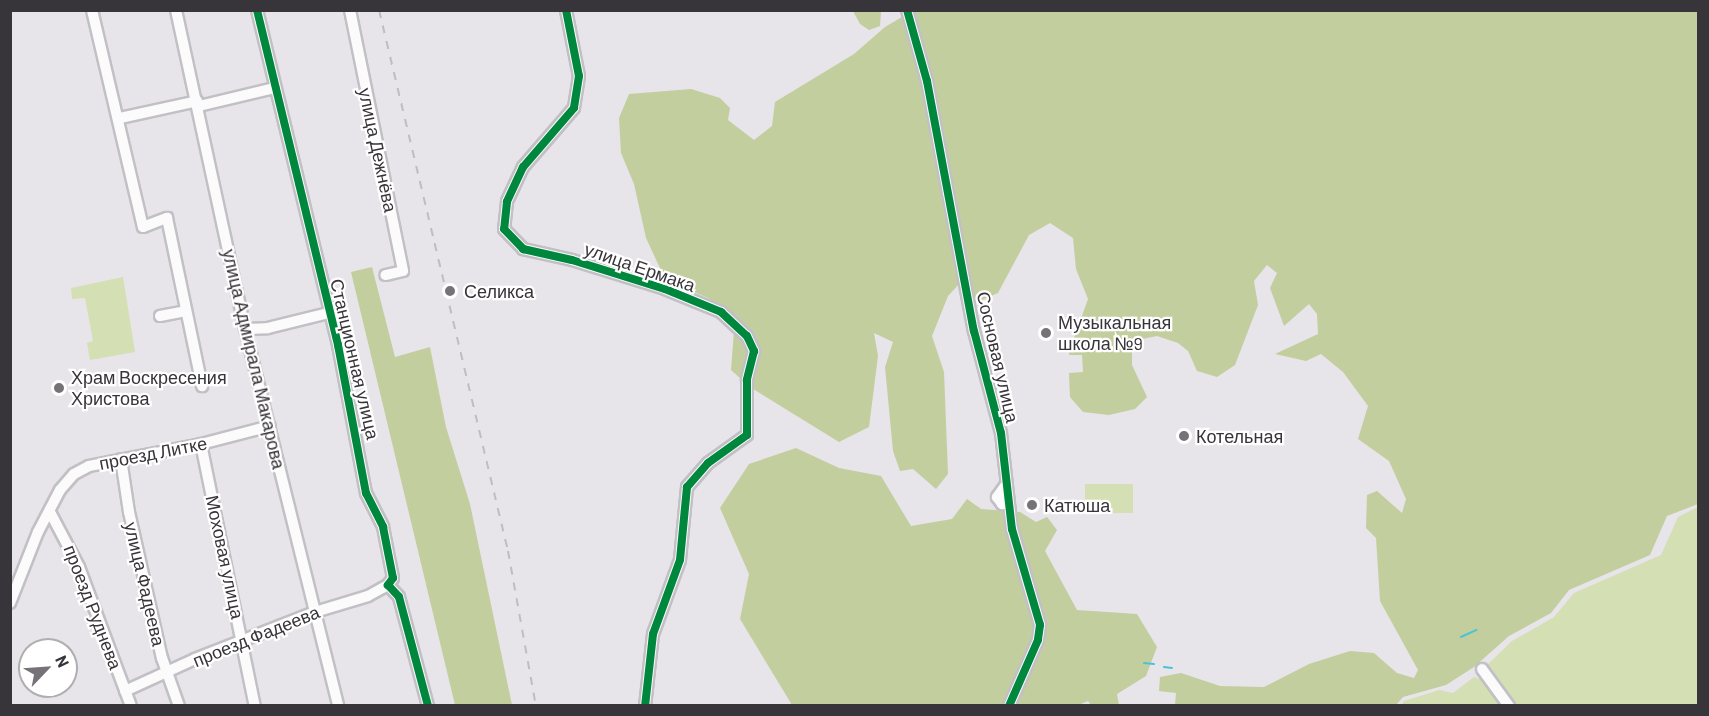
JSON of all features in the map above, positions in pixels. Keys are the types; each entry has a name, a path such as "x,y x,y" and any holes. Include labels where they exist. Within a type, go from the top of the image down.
{"street":[{"path":"92,10 120,118 143,227 167,219 202,386"},
{"name":"улица Адмирала Макарова","path":"176,10 198,103 245,330 338,705"},
{"name":"Станционная улица","path":"257,10 274,88 284,116 360,450 366,493 381,520 392,563 393,578 388,585"},
{"name":"улица Дежнёва","path":"350,10 403,271 385,274"},
{"name":"улица Ермака","path":"566,10 579,76 574,108 523,167 507,202 504,229 523,249 572,260 665,289 721,312 747,336 754,351 747,380 747,435 708,463 687,487 680,560 653,634 645,705"},
{"name":"Сосновая улица","path":"907,10 927,81 974,331 1001,434 1005,486 997,497 1002,504 1007,498 1040,625 1038,640 1009,705"},
{"path":"120,118 274,88"},
{"path":"160,316 186,311"},
{"path":"245,330 268,328 328,313"},
{"name":"проезд Литке","path":"10,603 36,539 60,490 74,474 88,466 201,444 270,426"},
{"name":"Моховая улица","path":"201,444 255,705"},
{"name":"улица Фадеева","path":"121,459 129,512 166,671 179,705"},
{"name":"проезд Руднева","path":"50,512 64,532 131,705"},
{"path":"36,539 46,532 64,532"},
{"path":"388,585 399,597 428,705"},
{"name":"проезд Фадеева","path":"125,691 166,671 315,612 368,596 388,585"},
{"path":"1482,669 1509,705"}],"green space":[{"path":"853,11 881,11 880,26 869,30 860,24"},
{"path":"912,11 1698,11 1698,504 1667,516 1650,555 1569,590 1551,613 1509,636 1474,667 1446,685 1403,697 1396,705 1175,705 1176,693 1159,691 1160,677 1181,673 1220,686 1264,687 1309,664 1350,651 1374,653 1397,673 1414,678 1418,670 1380,601 1376,538 1366,528 1367,495 1377,491 1402,513 1406,499 1389,461 1358,439 1368,406 1343,372 1321,354 1306,361 1275,354 1318,334 1317,314 1309,304 1284,326 1270,288 1277,273 1267,265 1254,281 1258,305 1235,365 1217,377 1197,371 1188,351 1178,343 1157,336 1132,341 1132,365 1147,397 1135,409 1109,415 1083,412 1070,397 1069,373 1083,372 1082,355 1069,355 1070,349 1088,299 1076,269 1073,238 1050,223 1029,235 998,293 975,303 960,283 948,296 932,336 944,372 948,474 936,489 913,469 900,471 893,451 885,367 893,342 874,333 878,356 869,427 839,442 750,387 731,370 735,318 708,298 665,279 646,238 634,184 621,153 619,118 629,94 691,89 720,98 730,108 728,120 754,140 772,126 775,102 854,54 885,27"},
{"path":"372,267 395,357 430,347 446,427 470,504 512,705 455,705 351,272"},
{"path":"123,277 135,352 90,360 87,343 93,341 85,298 72,299 71,288"},
{"path":"796,448 839,468 881,476 911,526 952,519 967,499 981,509 1020,512 1036,522 1047,517 1057,530 1045,551 1077,610 1137,614 1157,647 1146,676 1117,694 1119,705 1091,705 1088,701 1076,706 792,705 740,619 749,574 720,508 749,464"},
{"path":"1085,484 1133,484 1133,513 1085,513"},
{"path":"1698,507 1698,705 1513,705 1485,667 1512,641 1554,617 1574,593 1661,555 1678,517"},
{"path":"1474,677 1485,681 1505,706 1401,706 1404,701 1439,690 1453,693"}],"waterway":[{"path":"1461,637 1476,630"},
{"path":"1144,663 1154,664"},
{"path":"1164,667 1172,668"}],"railway":[{"path":"379,10 508,551 536,706"}],"cycle path":[{"path":"257,10 338,345 366,493 383,527 393,578 388,585 399,597 428,706"},
{"path":"566,10 579,76 574,108 523,167 507,202 504,229 523,249 572,260 665,289 721,312 747,336 754,351 747,380 747,435 708,463 687,487 680,560 653,634 645,706"},
{"path":"907,10 927,81 974,331 1001,433 1012,529 1040,625 1038,640 1009,706"}],"place":[{"name":"Селикса","path":"450,291"},
{"name":"Музыкальная школа №9","path":"1046,333"},
{"name":"Храм Воскресения Христова","path":"59,388"},
{"name":"Котельная","path":"1184,436"},
{"name":"Катюша","path":"1032,505"}]}
